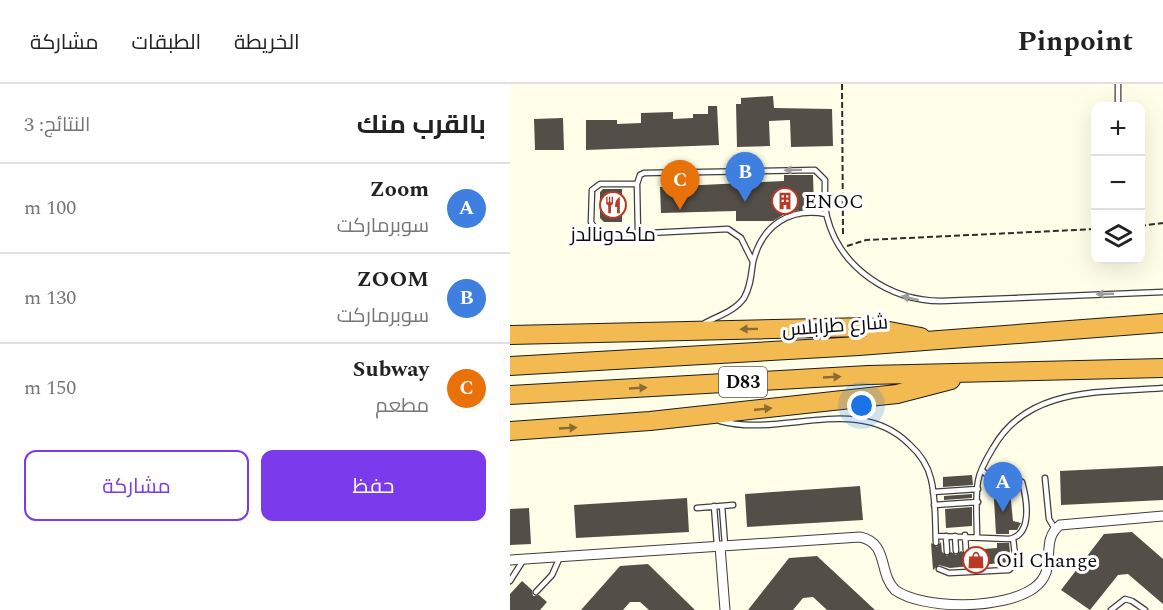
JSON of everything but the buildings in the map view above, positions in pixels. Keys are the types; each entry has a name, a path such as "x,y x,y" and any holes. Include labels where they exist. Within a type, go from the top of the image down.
{"highway":[{"name":"شارع طرابلس","path":"510,366 1163,323"},
{"path":"510,335 868,327 900,331 931,340"},
{"name":"D83","path":"510,395 868,375 1163,368"},
{"path":"510,430 588,427 897,394 970,374"}],"street":[{"path":"510,560 866,538 879,548 889,582 903,596 929,605 958,608 1002,602 1036,587 1048,568 1049,539 1055,529 1074,522 1163,516"},
{"path":"721,546 725,610"}],"lane":[{"path":"1118,84 1118,102"},
{"path":"638,234 637,184 640,175 644,173 815,170 825,180 826,214 842,249 876,284 891,292 924,301 1163,292"},
{"path":"637,184 595,186 591,195 593,228 603,235 728,229 741,238 753,262"},
{"path":"691,330 734,308 742,300 748,289 753,262 764,236 781,220 803,212 826,214"},
{"path":"977,537 978,489 982,469 1004,431 1020,416 1039,405 1067,396 1163,388"},
{"path":"706,416 730,423 755,426 849,418 872,421 895,432 913,448 927,469 933,492 936,543"},
{"path":"936,536 1013,538 1021,535 1025,528 1022,482 1012,475 988,476 982,469"},
{"path":"1045,478 1049,519 1055,529"},
{"path":"933,492 978,489"},
{"path":"934,505 978,502"},
{"path":"697,508 733,505"},
{"path":"714,506 721,546"},
{"path":"721,546 722,506"},
{"path":"965,535 966,551"},
{"path":"946,536 947,552"},
{"path":"955,536 956,551"},
{"path":"939,569 949,571 1012,568 1016,559 1013,538"},
{"path":"536,592 552,576 560,557"},
{"path":"510,581 524,559"},
{"path":"1111,610 1121,600 1128,599 1145,610"},
{"path":"1135,603 1136,610"}],"path":[{"path":"842,84 842,249 867,240 1091,229"},
{"path":"1145,225 1163,223"}],"place":[{"name":"ENOC","path":"785,201"},
{"name":"ZOOM","path":"745,202"},
{"name":"ماكدونالدز","path":"613,205"},
{"name":"Subway","path":"680,210"},
{"name":"Zoom","path":"1003,512"},
{"name":"Oil Change","path":"976,560"}]}
